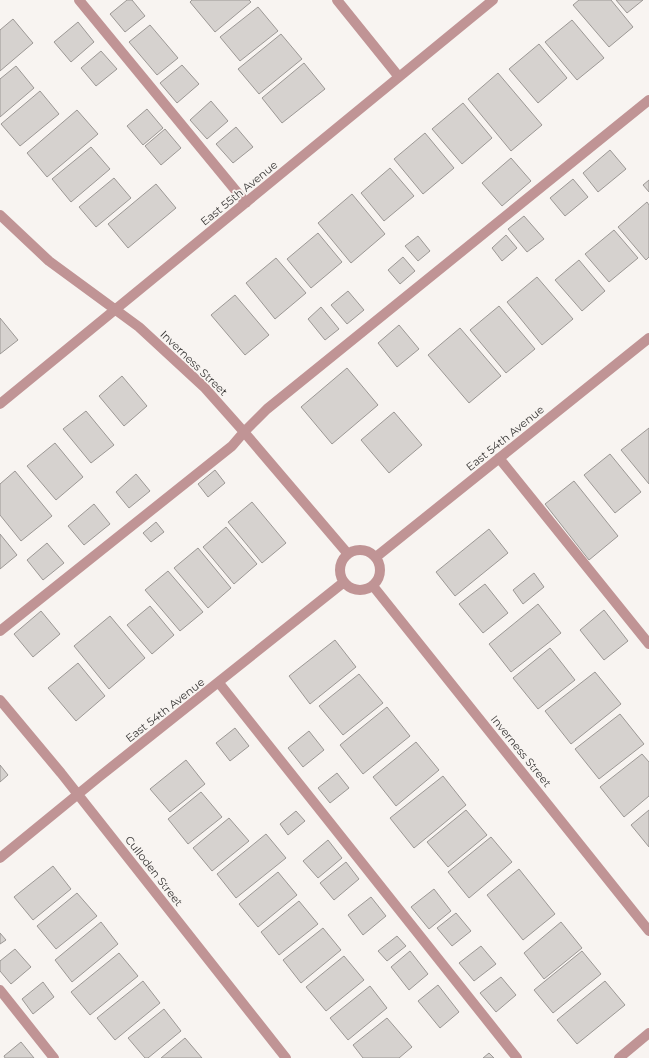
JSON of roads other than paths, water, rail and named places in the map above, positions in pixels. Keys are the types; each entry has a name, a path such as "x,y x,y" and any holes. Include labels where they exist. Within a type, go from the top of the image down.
{"street":[{"path":"79,0 246,202"},
{"path":"337,0 399,77"},
{"name":"East 55th Avenue","path":"0,404 493,0"},
{"path":"0,631 232,446 267,409 649,100"},
{"name":"Inverness Street","path":"0,215 49,261 139,327 204,387 348,554"},
{"name":"East 54th Avenue","path":"376,557 649,338"},
{"path":"499,458 649,644"},
{"path":"359,549 371,552 376,557 381,568 378,580 373,586 368,589 361,590 354,589 344,582 340,570 343,559 348,554 359,549"},
{"name":"East 54th Avenue","path":"0,858 344,582"},
{"name":"Inverness Street","path":"373,586 649,931"},
{"path":"219,683 517,1058"},
{"name":"Culloden Street","path":"0,700 78,795 286,1058"},
{"path":"0,990 54,1058"},
{"path":"619,1058 649,1033"}]}
